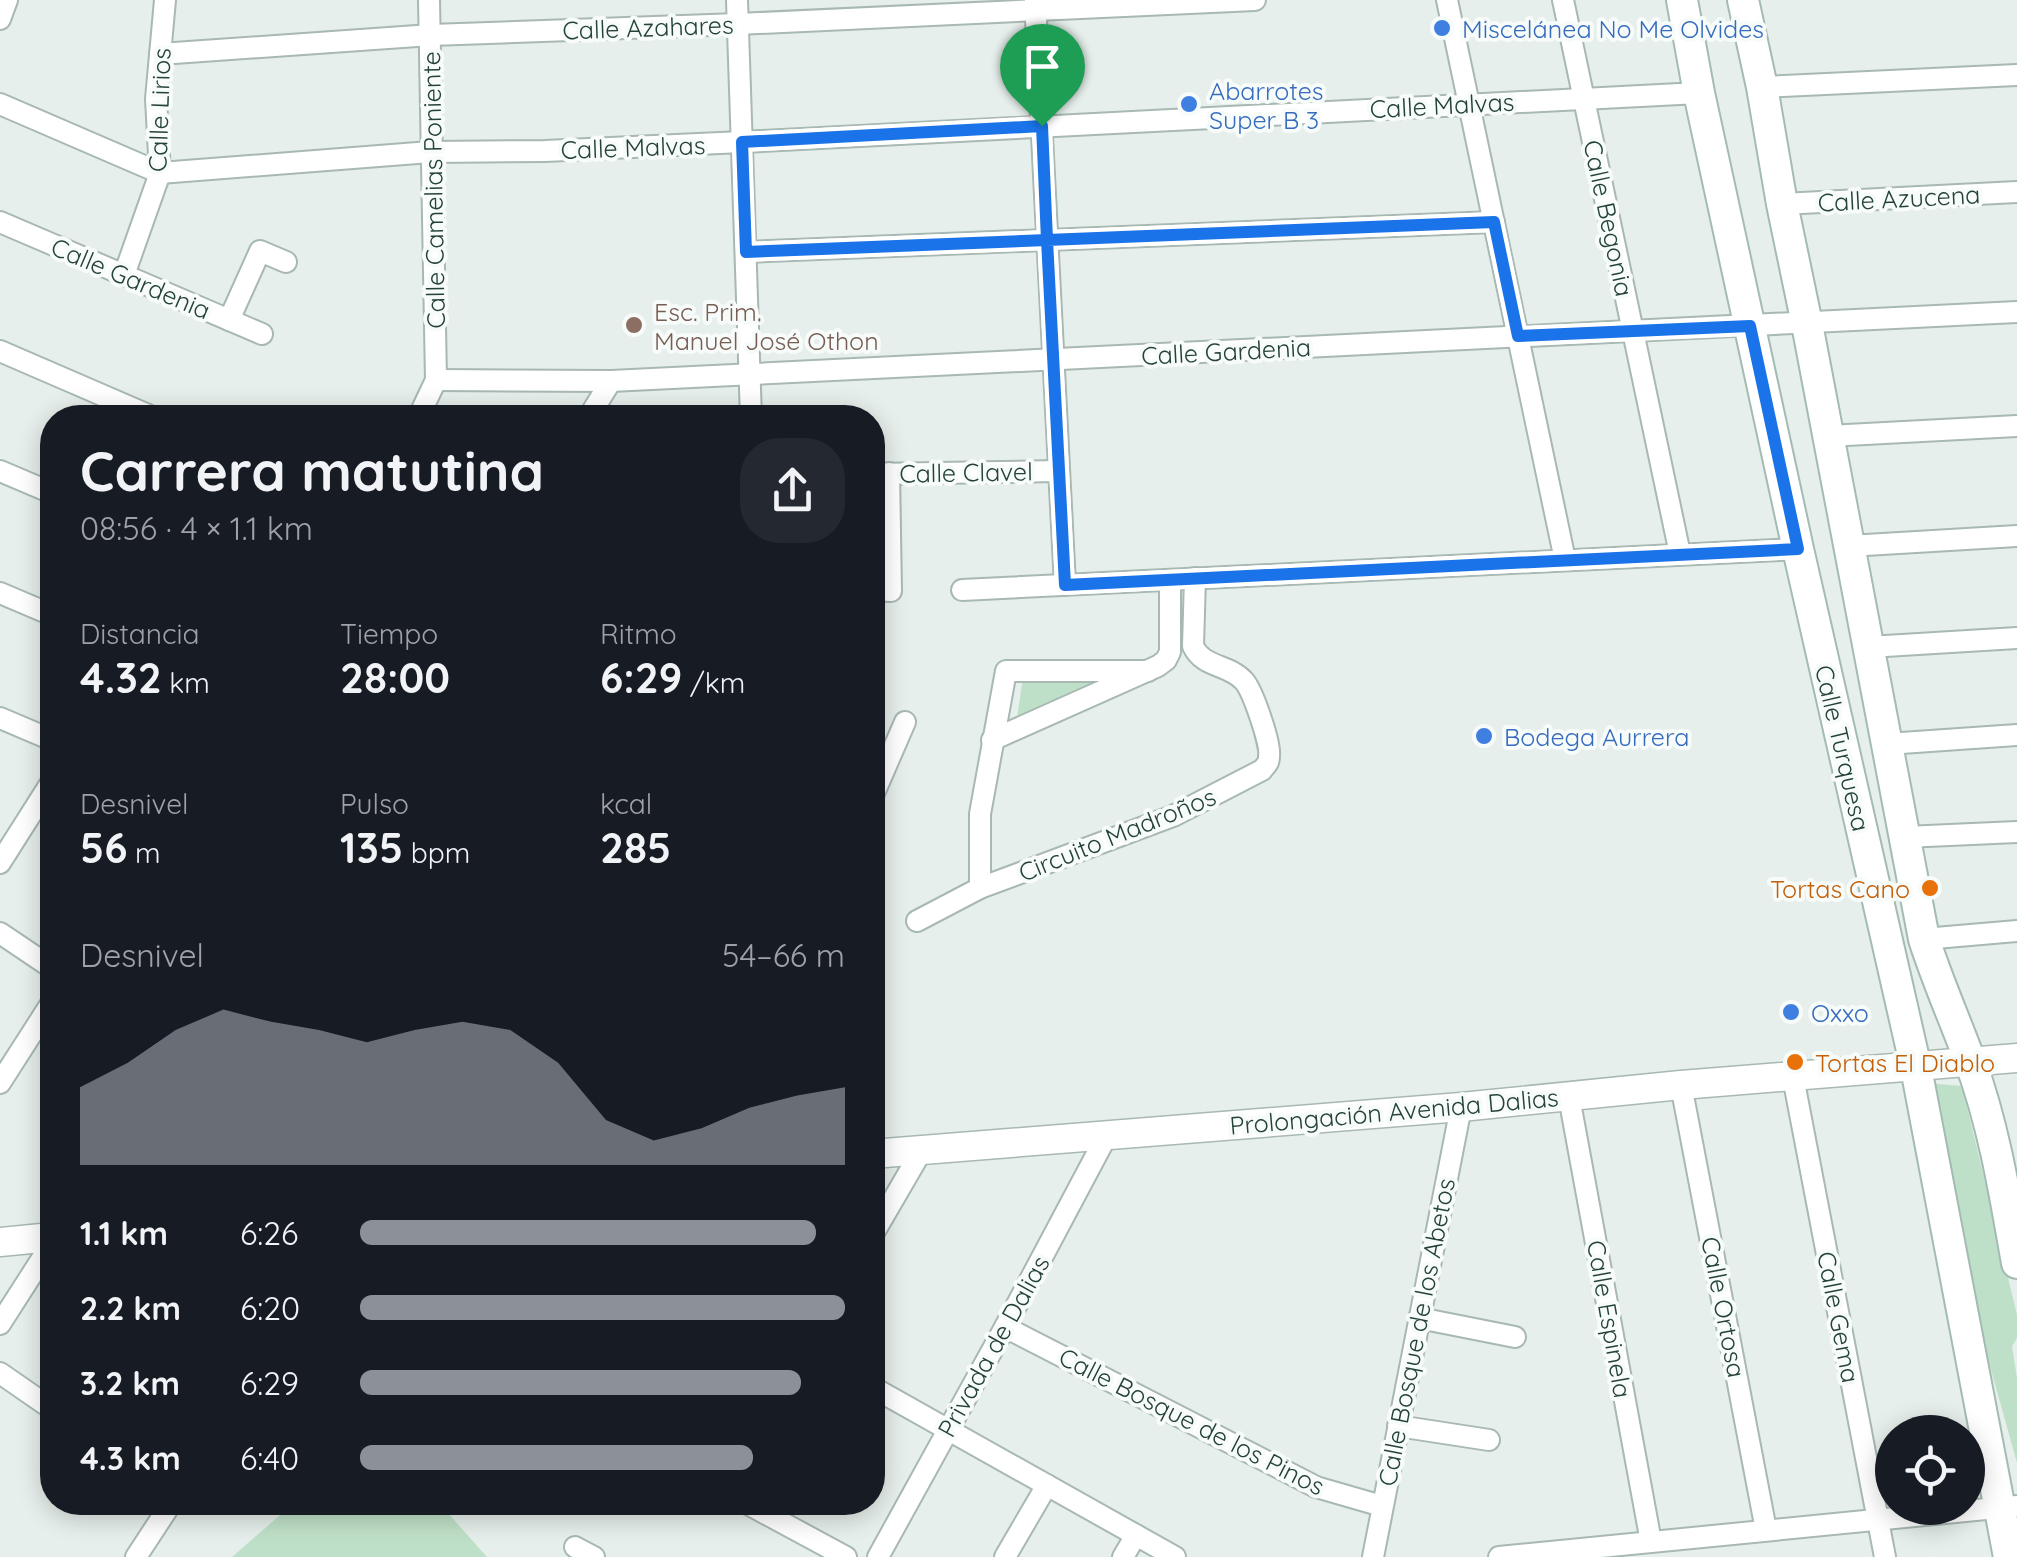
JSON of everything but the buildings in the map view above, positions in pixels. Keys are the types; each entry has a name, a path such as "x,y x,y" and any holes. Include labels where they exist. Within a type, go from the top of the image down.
{"main road":[{"name":"Calle Turquesa","path":"1682,0 1699,93 1916,1068 2008,1507 2008,1557"},
{"name":"Calle Turquesa","path":"1743,0 1924,938 2010,1184 2017,1264"}],"street":[{"path":"0,19 7,0"},
{"name":"Calle Lirios","path":"124,275 160,172 156,99 165,0"},
{"name":"Calle Camelias Poniente","path":"429,0 436,380"},
{"path":"737,0 750,374 748,405"},
{"name":"Calle Azahares","path":"160,54 431,35 738,24 1036,5 1255,0"},
{"path":"1447,0 1565,560"},
{"name":"Calle Begonia","path":"1563,0 1680,554"},
{"path":"1036,5 1065,585"},
{"path":"1762,87 2017,76"},
{"name":"Calle Malvas","path":"0,104 160,172 430,152 742,142 1699,93"},
{"name":"Calle Azucena","path":"1782,204 2017,192"},
{"name":"Calle Gardenia","path":"0,222 262,334"},
{"path":"746,252 1494,222"},
{"path":"230,320 260,251 286,262"},
{"name":"Calle Gardenia","path":"436,380 611,382 2017,312"},
{"path":"0,351 125,405"},
{"path":"424,405 436,380"},
{"path":"596,405 611,382"},
{"path":"1828,436 2017,426"},
{"path":"0,471 40,488"},
{"name":"Calle Clavel","path":"885,474 1059,471"},
{"path":"885,521 891,591 885,591"},
{"path":"1849,546 2017,536"},
{"path":"962,590 1798,549"},
{"name":"Circuito Madroños","path":"917,921 980,888 1173,816 1262,770 1269,761 1270,750 1250,692 1242,679 1206,662 1193,646 1195,578"},
{"path":"992,740 1166,660 1170,652 1170,580"},
{"path":"0,593 40,610"},
{"path":"1869,647 2017,638"},
{"name":"Circuito Madroños","path":"980,888 980,814 1006,671 1148,670"},
{"path":"0,718 40,735"},
{"path":"885,768 905,722"},
{"path":"1887,744 2017,735"},
{"path":"0,863 40,801"},
{"path":"1905,838 2017,832"},
{"path":"1924,938 2017,931"},
{"path":"0,933 40,960"},
{"path":"0,1083 40,1021"},
{"name":"Prolongación Avenida Dalias","path":"885,1153 1461,1108 1681,1084 2017,1058"},
{"name":"Calle Gema","path":"1793,1077 1875,1509"},
{"name":"Calle Ortosa","path":"1681,1084 1766,1530"},
{"name":"Calle Espinela","path":"1569,1097 1651,1542"},
{"name":"Calle Bosque de los Abetos","path":"1373,1557 1461,1108"},
{"name":"Privada de Dalias","path":"878,1557 1107,1135"},
{"path":"885,1214 922,1150"},
{"path":"0,1242 40,1240"},
{"path":"0,1324 40,1259"},
{"path":"1419,1318 1514,1336"},
{"name":"Calle Bosque de los Pinos","path":"1005,1328 1316,1487 1382,1506"},
{"path":"0,1374 40,1401"},
{"path":"885,1394 1175,1557"},
{"path":"1398,1426 1489,1440"},
{"path":"1005,1557 1046,1485"},
{"path":"136,1557 163,1515"},
{"path":"780,1515 846,1557"},
{"path":"1499,1557 1875,1520"},
{"name":"Calle Gema","path":"1878,1525 1884,1557"},
{"path":"1123,1557 1136,1535"}],"green space":[{"path":"1023,678 1100,679 1017,718"},
{"path":"1926,1083 1962,1086 2017,1315 2017,1338 2012,1346 2017,1378 2017,1463 1983,1341"},
{"path":"280,1515 450,1515 487,1557 232,1557"}],"place":[{"name":"Miscelánea No Me Olvides","path":"1442,28"},
{"name":"Abarrotes Super B 3","path":"1189,104"},
{"name":"Esc. Prim. Manuel José Othon","path":"634,325"},
{"name":"Bodega Aurrera","path":"1484,736"},
{"name":"Tortas Cano","path":"1930,888"},
{"name":"Oxxo","path":"1791,1012"},
{"name":"Tortas El Diablo","path":"1795,1062"}],"route":[{"path":"1042,126 742,142 746,252 1047,240 1065,585 1798,549 1750,326 1518,336 1494,222 1047,240 1042,126"}]}
